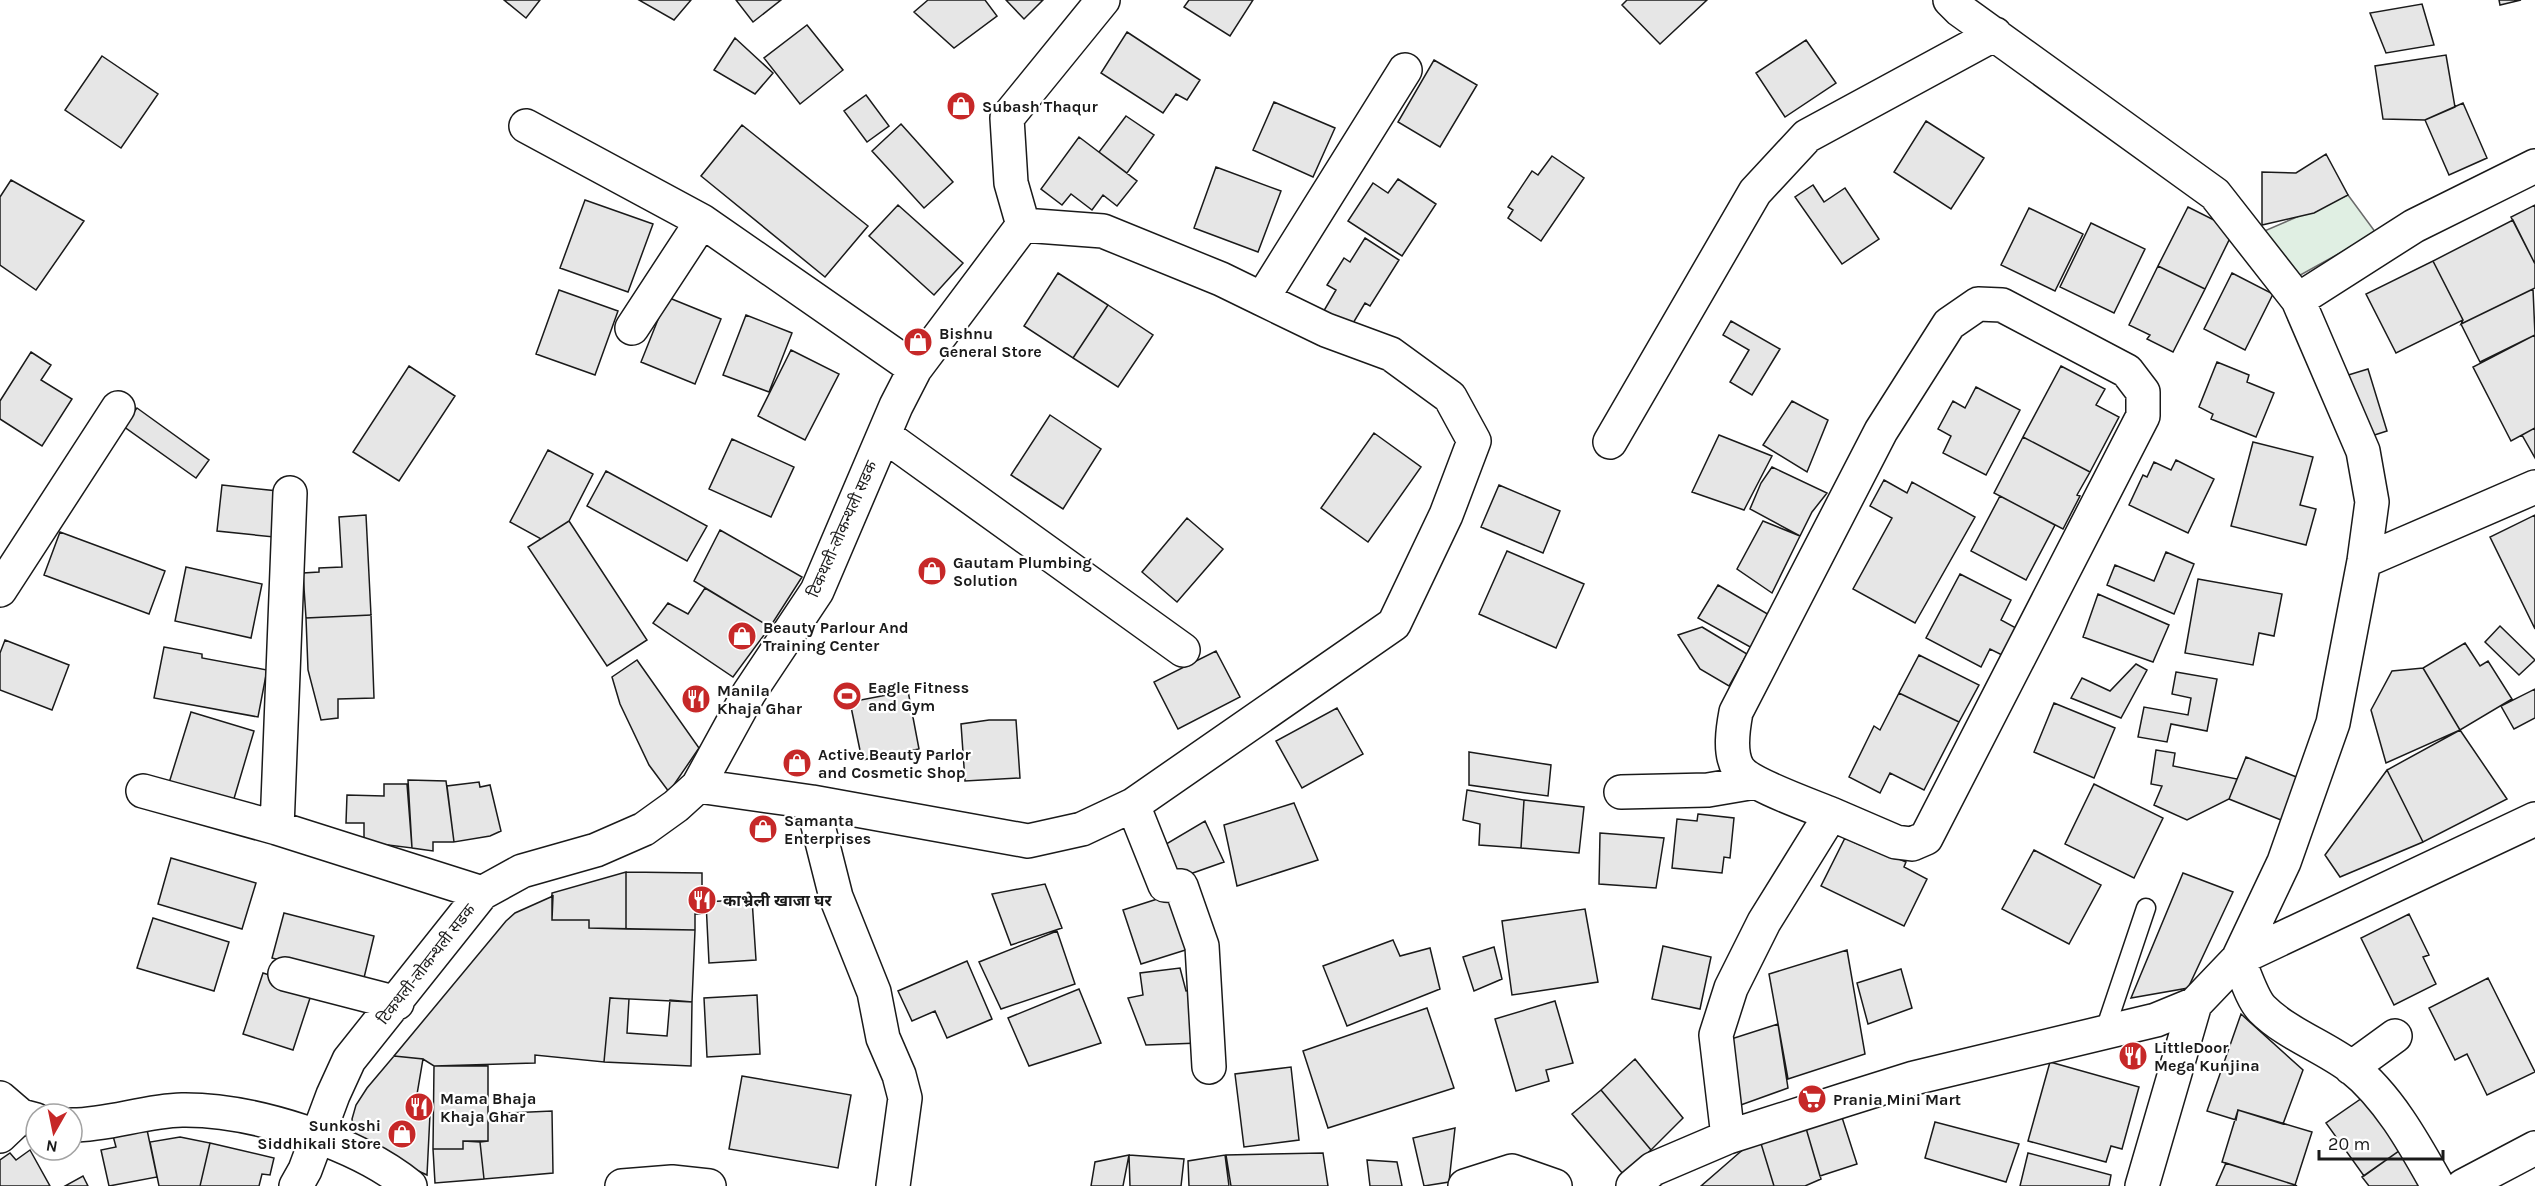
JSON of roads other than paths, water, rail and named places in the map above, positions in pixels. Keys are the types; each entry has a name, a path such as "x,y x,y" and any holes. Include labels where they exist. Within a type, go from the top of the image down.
{"street":[{"path":"698,786 812,802 1028,842 1082,829 1133,805 1394,624 1446,515 1474,441 1450,397 1391,354 1326,330 1221,279 1103,231 1023,225 1011,183 1007,118 1103,0"},
{"path":"1633,1186 1653,1169 1728,1137 1914,1078 2156,1020 2195,1004 2238,959 2284,862 2333,723 2364,561 2372,502 2363,451 2298,300 2215,194 1960,10 1950,0"},
{"path":"1610,442 1755,192 1807,136 1995,34"},
{"path":"1262,299 1405,70"},
{"path":"526,126 702,221 915,369"},
{"path":"2298,300 2414,226 2535,166"},
{"path":"632,328 702,221"},
{"name":"टिकथली-लोकन्थली सडक","path":"296,1186 305,1170 349,1060 397,1003 482,893 522,871 596,850 644,829 676,806 698,786 749,693 817,591 915,369 1023,225"},
{"path":"1978,304 2002,305 2127,371 2143,392 2143,416 1926,838 1912,844 1896,842 1831,814 1755,782 1738,768 1731,738 1736,712 1881,431 1949,324 1978,304"},
{"path":"0,590 118,408"},
{"path":"884,435 1183,650"},
{"path":"2364,561 2535,487"},
{"path":"277,828 290,493"},
{"path":"1621,792 1708,790 1755,782"},
{"path":"143,791 277,828 482,893"},
{"path":"812,802 836,897 874,992 883,1038 899,1075 905,1098 893,1186"},
{"path":"1133,805 1165,885 1181,886 1202,946 1209,1067"},
{"path":"1728,1137 1716,1035 1731,988 1764,922 1831,814"},
{"path":"2238,959 2535,819"},
{"path":"2238,959 2260,1007 2283,1025 2351,1068 2378,1095 2414,1144 2438,1186"},
{"path":"285,974 397,1003"},
{"path":"2142,1186 2195,1004"},
{"path":"2351,1068 2395,1036"},
{"path":"84,1125 182,1110 233,1114 271,1122 318,1137 374,1162 410,1186"},
{"path":"2463,1186 2535,1148"},
{"path":"1465,1186 1512,1171 1555,1186"},
{"path":"622,1186 672,1182 709,1186"}],"lane":[{"path":"2104,1033 2146,908"}],"place":[{"name":"Subash Thaqur","path":"961,106"},
{"name":"Bishnu General Store","path":"918,342"},
{"name":"Gautam Plumbing Solution","path":"932,571"},
{"name":"Beauty Parlour And Training Center","path":"742,636"},
{"name":"Eagle Fitness and Gym","path":"847,696"},
{"name":"Manila Khaja Ghar","path":"696,699"},
{"name":"Active Beauty Parlor and Cosmetic Shop","path":"797,763"},
{"name":"Samanta Enterprises","path":"763,829"},
{"name":"काभ्रेली खाजा घर","path":"702,900"},
{"name":"LittleDoor Mega Kunjina","path":"2133,1056"},
{"name":"Prania Mini Mart","path":"1812,1099"},
{"name":"Mama Bhaja Khaja Ghar","path":"419,1107"},
{"name":"Sunkoshi Siddhikali Store","path":"402,1134"}]}
